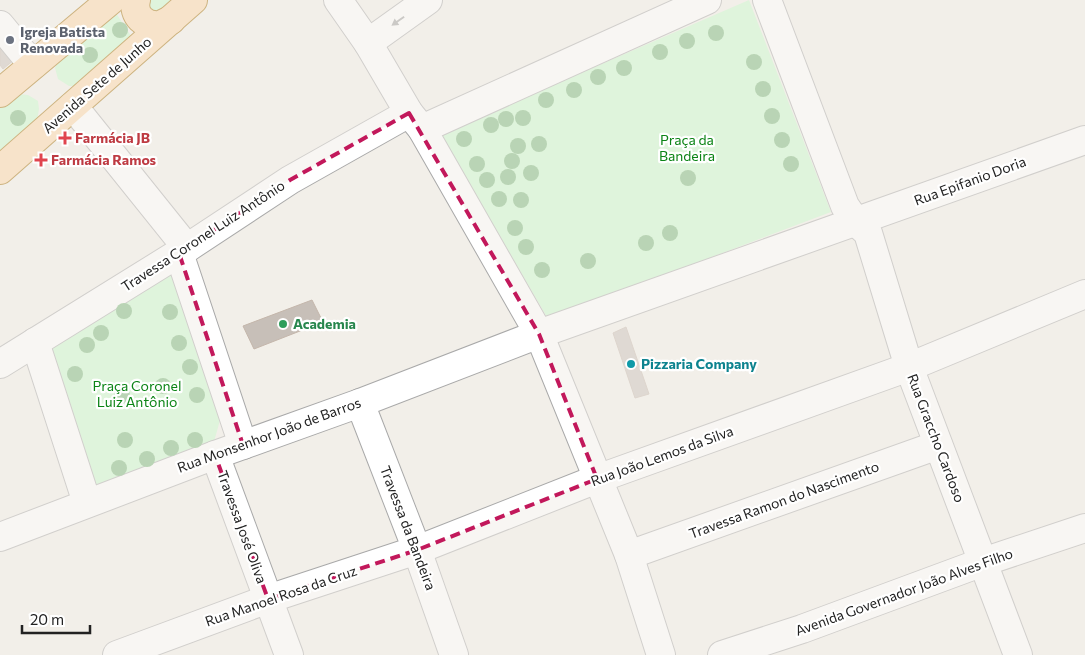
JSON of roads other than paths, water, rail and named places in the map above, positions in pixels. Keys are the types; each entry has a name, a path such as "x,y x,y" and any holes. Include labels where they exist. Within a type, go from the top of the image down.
{"main road":[{"path":"0,92 111,0"},
{"path":"136,0 134,6 142,21 160,24 171,20"},
{"name":"Avenida Sete de Junho","path":"0,170 193,0"}],"street":[{"path":"338,0 368,43 416,121 539,334 629,555 661,655"},
{"path":"368,43 428,0"},
{"path":"416,121 707,0"},
{"path":"539,334 856,222 846,206 767,0"},
{"path":"0,25 33,65"},
{"path":"73,106 183,251 244,446"},
{"name":"Travessa Coronel Luiz Antônio","path":"0,364 183,251 290,180 416,121"},
{"name":"Rua Epifanio Doria","path":"856,222 1085,140"},
{"name":"Rua Graccho Cardoso","path":"856,222 868,233 909,367 1018,655"},
{"name":"Rua João Lemos da Silva","path":"417,550 597,479 909,367 1085,294"},
{"name":"Rua Monsenhor João de Barros","path":"0,537 215,454 244,446 539,334"},
{"path":"35,342 88,503"},
{"name":"Travessa da Bandeira","path":"360,403 417,550 454,655"},
{"name":"Travessa Ramon do Nascimento","path":"629,555 938,445"},
{"name":"Travessa José Oliva","path":"215,454 288,655"},
{"name":"Avenida Governador João Alves Filho","path":"722,655 802,630 983,562 1085,528"},
{"name":"Rua Manoel Rosa da Cruz","path":"117,655 268,599 417,550"},
{"path":"782,655 802,630"}],"place":[{"name":"Igreja Batista Renovada","path":"10,40"},
{"name":"Farmácia JB","path":"65,138"},
{"name":"Farmácia Ramos","path":"41,160"},
{"name":"Academia","path":"283,324"},
{"name":"Pizzaria Company","path":"631,364"}],"park label":[{"name":"Praça da Bandeira","path":"687,148"},
{"name":"Praça Coronel Luiz Antônio","path":"137,394"}]}
